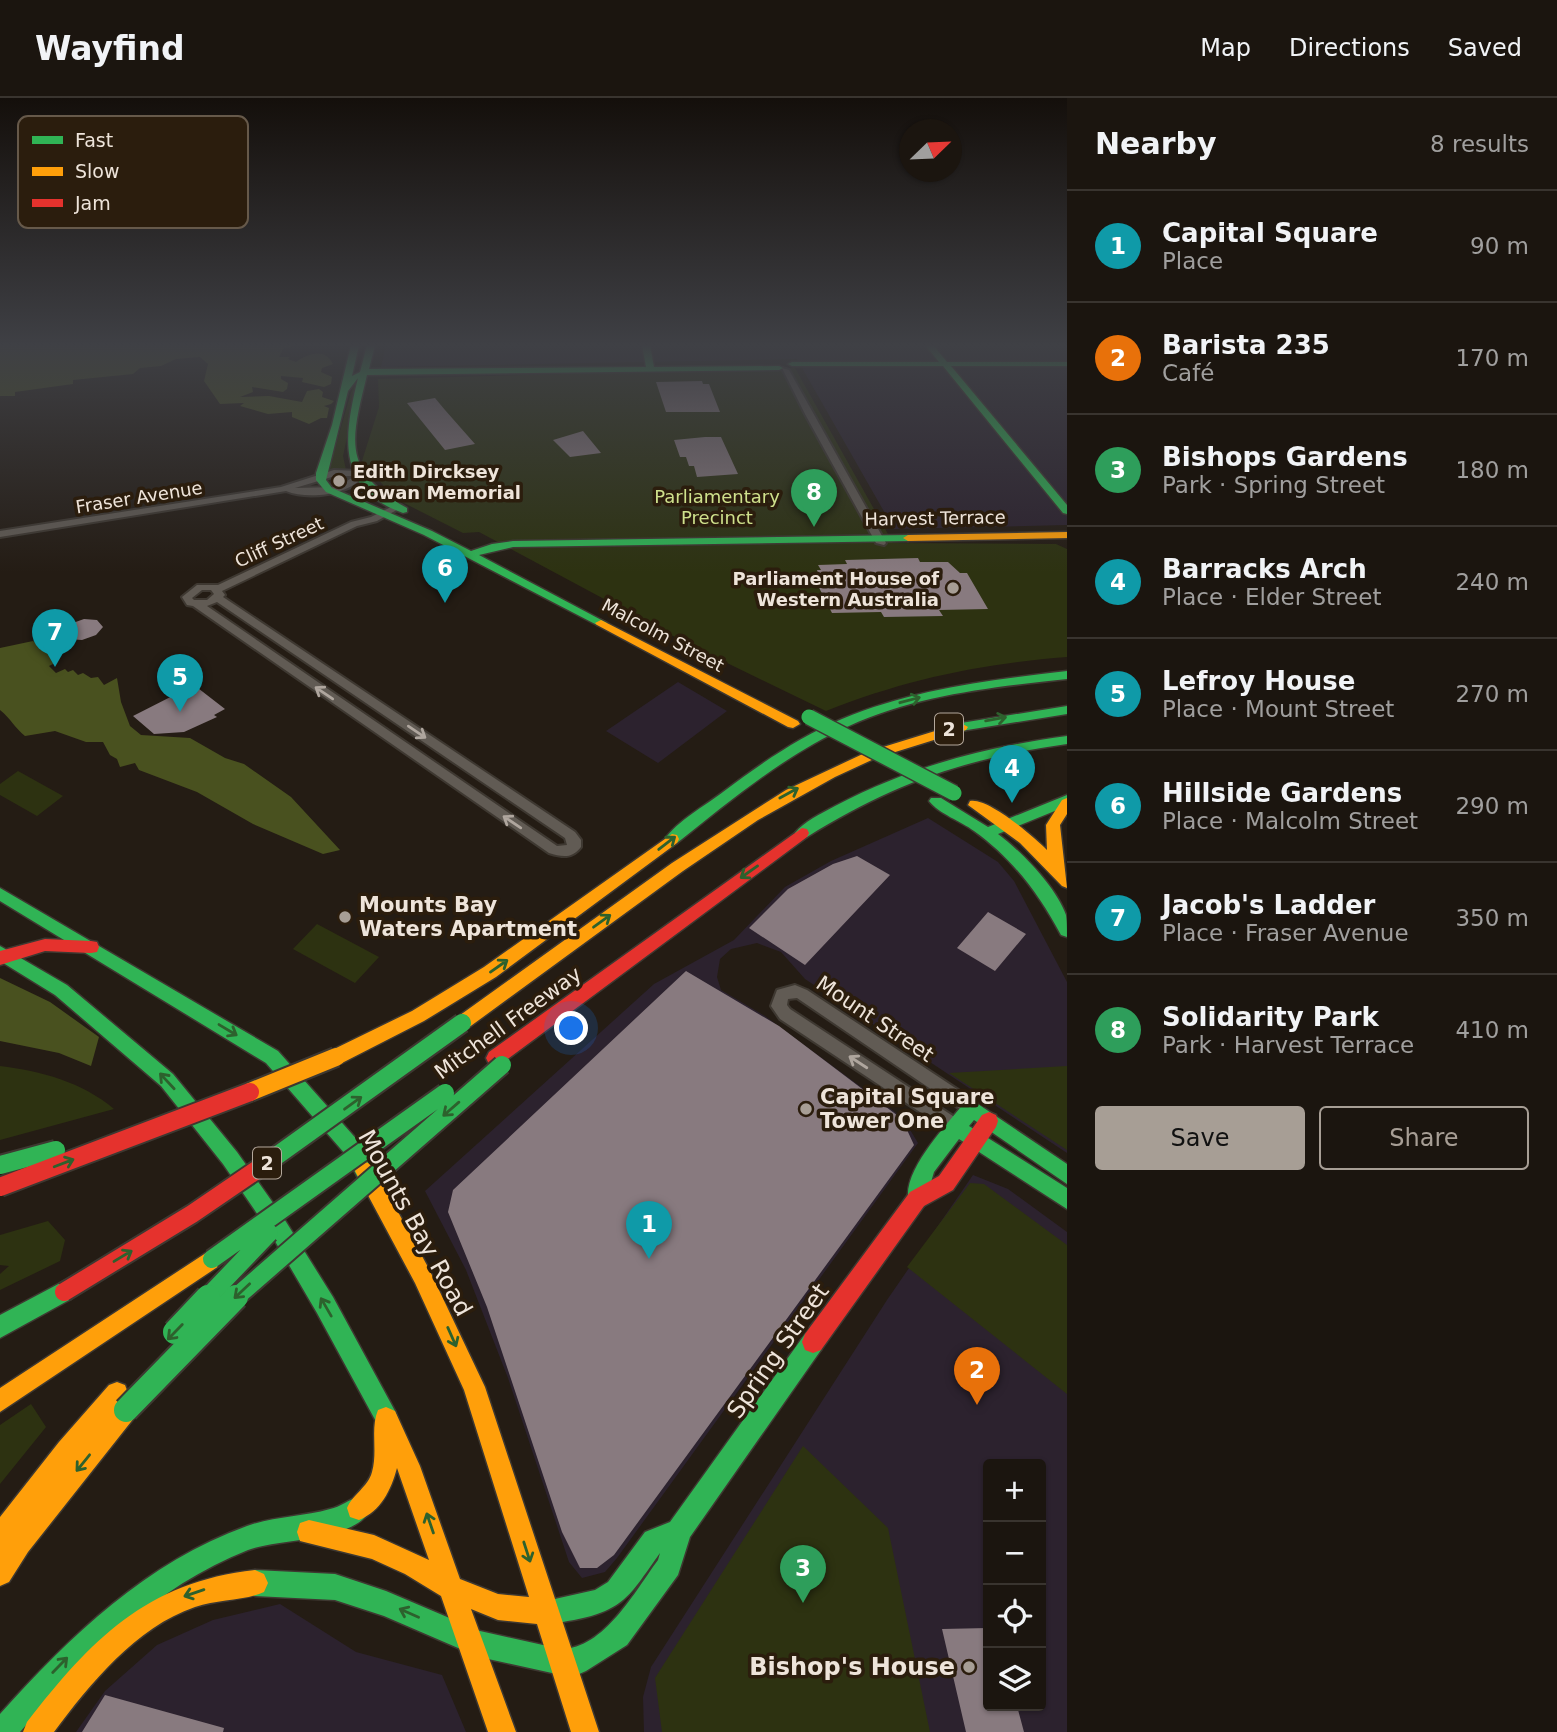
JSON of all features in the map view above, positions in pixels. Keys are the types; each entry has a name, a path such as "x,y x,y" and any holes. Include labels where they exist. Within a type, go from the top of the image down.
{"main road":[{"path":"325,483 338,421"},
{"path":"356,421 352,459 360,475"},
{"path":"993,421 1067,511"},
{"name":"Malcolm Street","path":"360,475 391,510"},
{"name":"Malcolm Street","path":"325,483 363,505 391,510 480,556 990,832 1032,871 1067,930"},
{"name":"Harvest Terrace","path":"880,540 1067,535"},
{"name":"Harvest Terrace","path":"480,556 513,544 1032,540 1067,546"},
{"name":"Malcolm Street","path":"480,556 808,717 954,793 1027,838 1067,882"},
{"path":"445,1006 622,878 750,780 838,727 905,701 941,692 1067,675"},
{"name":"Mitchell Freeway","path":"0,1327 64,1292 203,1206 334,1117 734,827 785,795 837,768 948,729 1067,710"},
{"name":"Mitchell Freeway","path":"0,1401 499,1061 599,982 740,878 846,807 896,780 982,754 1067,740"},
{"path":"982,754 1067,754"},
{"path":"990,832 1067,801"},
{"path":"1056,867 1051,828 1054,818 1067,801"},
{"name":"Mounts Bay Road","path":"0,894 272,1057 354,1149 427,1286 474,1387 585,1732"},
{"path":"1,956 54,943 74,943 91,947"},
{"path":"1,956 61,990 99,1019 167,1080 230,1158 276,1224 325,1305 386,1418 422,1502 502,1732"},
{"path":"0,1187 201,1112 336,1057 445,1006 527,976"},
{"path":"0,1573 19,1543 126,1410 243,1290 499,1061"},
{"name":"Spring Street","path":"917,1199 925,1168 972,1108"},
{"name":"Mount Street","path":"972,1108 1067,1175"},
{"path":"0,1165 201,1112"},
{"name":"Spring Street","path":"561,1662 583,1659 610,1644 618,1636 669,1566 679,1531 870,1261 917,1199 946,1182 989,1121"},
{"name":"Mount Street","path":"956,1127 1028,1171 1067,1199"},
{"path":"162,1346 306,1194"},
{"path":"0,1537 59,1459 122,1388"},
{"path":"2,1732 82,1642 116,1611 154,1583 254,1535 300,1530 354,1514 375,1493 389,1466 386,1418"},
{"name":"Spring Street","path":"300,1530 374,1547 414,1565 452,1588 498,1607 546,1612 599,1602 617,1591 654,1541 679,1531"},
{"path":"37,1732 73,1686 133,1626 161,1608 210,1588 261,1581 334,1587 384,1602 471,1642 561,1662"}],"street":[{"path":"814,421 836,466 848,481 880,540"},
{"name":"Fraser Avenue","path":"0,534 325,483 352,486 360,475 338,472 325,483 282,489"},
{"name":"Cliff Street","path":"354,524 365,512 363,505"},
{"name":"Cliff Street","path":"218,594 354,524 391,510"},
{"path":"207,586 302,654 572,836 574,847 567,852 554,850 197,604 187,597 193,590 207,586"},
{"path":"197,604 209,603 218,594"},
{"path":"283,664 302,654"},
{"path":"371,725 390,714"},
{"name":"Mount Street","path":"956,1127 785,1014 779,1006 782,994 795,991 802,994 972,1108"}],"shaded area":[{"path":"833,421 1067,421 1067,525 894,529"},
{"path":"678,682 727,711 658,763 606,731"},
{"path":"928,818 998,862 1014,881 1067,982 1067,1153 805,979 781,952 757,943 731,949 720,959 717,977 721,990 765,1016 903,1118 918,1143 617,1558 605,1572 582,1578 569,1562 508,1378 466,1270 425,1191 654,984 734,940 785,887 831,861"},
{"path":"973,1175 1008,1189 1067,1232 1067,1732 644,1732 643,1697 651,1667 887,1300"},
{"path":"280,1604 356,1652 442,1675 466,1732 76,1732 105,1691 157,1645 213,1620"}],"green space":[{"path":"343,421 350,421 343,456 346,470 328,472"},
{"name":"Parliamentary Precinct","path":"375,421 825,421 893,543 1056,544 1067,549 1067,657 1004,664 944,675 886,690 826,711 688,644 479,532 463,533 402,502 391,494 362,461"},
{"path":"33,641 54,652 54,660 57,662 49,666 56,673 65,669 68,672 73,670 78,675 83,673 91,678 98,677 104,685 117,678 121,702 130,726 141,735 190,738 225,758 244,764 291,797 340,850 323,854 253,824 197,792 139,770 135,763 120,767 103,742 86,742 55,731 25,736 0,710 0,648"},
{"path":"18,771 63,796 37,816 0,795 0,784"},
{"path":"317,924 379,957 355,983 293,949"},
{"path":"0,978 50,1002 99,1037 91,1066 59,1053 0,1041"},
{"path":"0,1066 60,1079 88,1092 114,1109 0,1140"},
{"path":"1067,1066 1067,1150 949,1073"},
{"path":"970,1183 984,1184 1067,1245 1067,1394 907,1267"},
{"path":"48,1221 65,1240 60,1261 0,1290 0,1274 9,1266 0,1265 0,1235"},
{"path":"31,1404 46,1427 0,1484 0,1425"},
{"path":"803,1446 888,1528 930,1732 662,1732 655,1678"}],"building":[{"path":"422,421 455,421 475,444 445,450"},
{"path":"583,431 601,453 570,457 553,440"},
{"path":"721,437 738,474 697,477 694,466 689,466 686,457 680,457 674,440"},
{"name":"Parliament House of Western Australia","path":"918,558 920,562 948,562 960,573 967,573 988,609 939,610 943,616 884,617 881,612 832,613 813,576 819,576 817,570 821,570 818,565 847,564 845,560"},
{"path":"84,619 97,620 103,627 96,635 82,640 68,639 63,632 70,624"},
{"path":"194,685 225,709 214,715 217,717 184,732 154,734 133,716"},
{"path":"857,856 890,875 805,965 749,928 788,889 833,864"},
{"path":"988,912 1026,934 995,971 957,948"},
{"path":"686,971 779,1026 902,1119 914,1145 614,1555 597,1568 580,1568 562,1532 487,1307 448,1212 453,1190"},
{"name":"Bishop's House","path":"983,1628 983,1711 1018,1711 1024,1732 966,1732 942,1629"},
{"path":"105,1695 224,1728 223,1732 82,1732"}],"traffic: fast":[{"path":"337,421 321,473 321,480 329,490 428,533 601,623"},
{"path":"353,421 351,440 355,467 363,481 403,510"},
{"path":"992,421 1067,511"},
{"path":"470,555 492,547 513,544 908,538"},
{"path":"672,839 776,761 844,723 926,696 1067,675"},
{"path":"961,727 1067,710"},
{"path":"809,717 954,793"},
{"path":"802,833 865,797 928,770 995,752 1067,740"},
{"path":"992,831 1067,800"},
{"path":"936,801 979,827 1013,855 1041,888 1067,931"},
{"path":"0,894 272,1057 353,1149 365,1171"},
{"path":"0,953 61,990 167,1080 230,1158 276,1224 325,1305 387,1419"},
{"path":"261,1167 462,1023"},
{"path":"126,1410 243,1290 502,1065"},
{"path":"212,1259 445,1093"},
{"path":"917,1199 925,1168 972,1108 1067,1175"},
{"path":"966,1134 1067,1199"},
{"path":"0,1165 56,1150"},
{"path":"175,1332 269,1233"},
{"path":"0,1327 64,1292"},
{"path":"561,1662 577,1662 618,1636 669,1566 679,1531 813,1342"},
{"path":"2,1732 83,1645 143,1595 176,1573 210,1554 261,1533 319,1525 346,1516 359,1508"},
{"path":"546,1612 599,1602 617,1591 654,1541 679,1531"},
{"path":"255,1583 335,1587 386,1604 479,1644 561,1662"}],"traffic: slow":[{"path":"908,538 1067,535"},
{"path":"601,623 793,724"},
{"path":"462,1023 753,816 831,773 871,755 961,727"},
{"path":"1056,867 1053,825 1067,803"},
{"path":"975,805 1025,839 1067,882"},
{"path":"336,1057 418,1016 490,972 672,839"},
{"path":"250,1092 336,1057"},
{"path":"365,1171 422,1276 474,1387 585,1732"},
{"path":"0,1401 212,1259"},
{"path":"0,1537 67,1450 117,1393"},
{"path":"0,1573 19,1543 126,1410"},
{"path":"359,1508 377,1490 382,1479 387,1456 386,1418"},
{"path":"387,1419 408,1466 502,1732"},
{"path":"309,1532 374,1547 414,1565 452,1588 498,1607 546,1612"},
{"path":"37,1732 80,1678 104,1653 157,1612 187,1597 220,1587 255,1583"}],"traffic: jam":[{"path":"495,1058 802,833"},
{"path":"0,958 45,945 91,947"},
{"path":"0,1187 250,1092"},
{"path":"813,1342 917,1199 946,1183 989,1121"},
{"path":"64,1292 192,1214 261,1167"}],"place":[{"name":"Edith Dircksey Cowan Memorial","path":"339,481"},
{"name":"Solidarity Park","path":"814,527"},
{"name":"Parliament House of Western Australia","path":"953,588"},
{"name":"Hillside Gardens","path":"445,603"},
{"name":"Jacob's Ladder","path":"55,667"},
{"name":"Lefroy House","path":"180,712"},
{"name":"Barracks Arch","path":"1012,803"},
{"name":"Mounts Bay Waters Apartment","path":"345,917"},
{"name":"Capital Square Tower One","path":"806,1109"},
{"name":"Capital Square","path":"649,1259"},
{"name":"Barista 235","path":"977,1405"},
{"name":"Bishops Gardens","path":"803,1603"},
{"name":"Bishop's House","path":"969,1667"}]}
